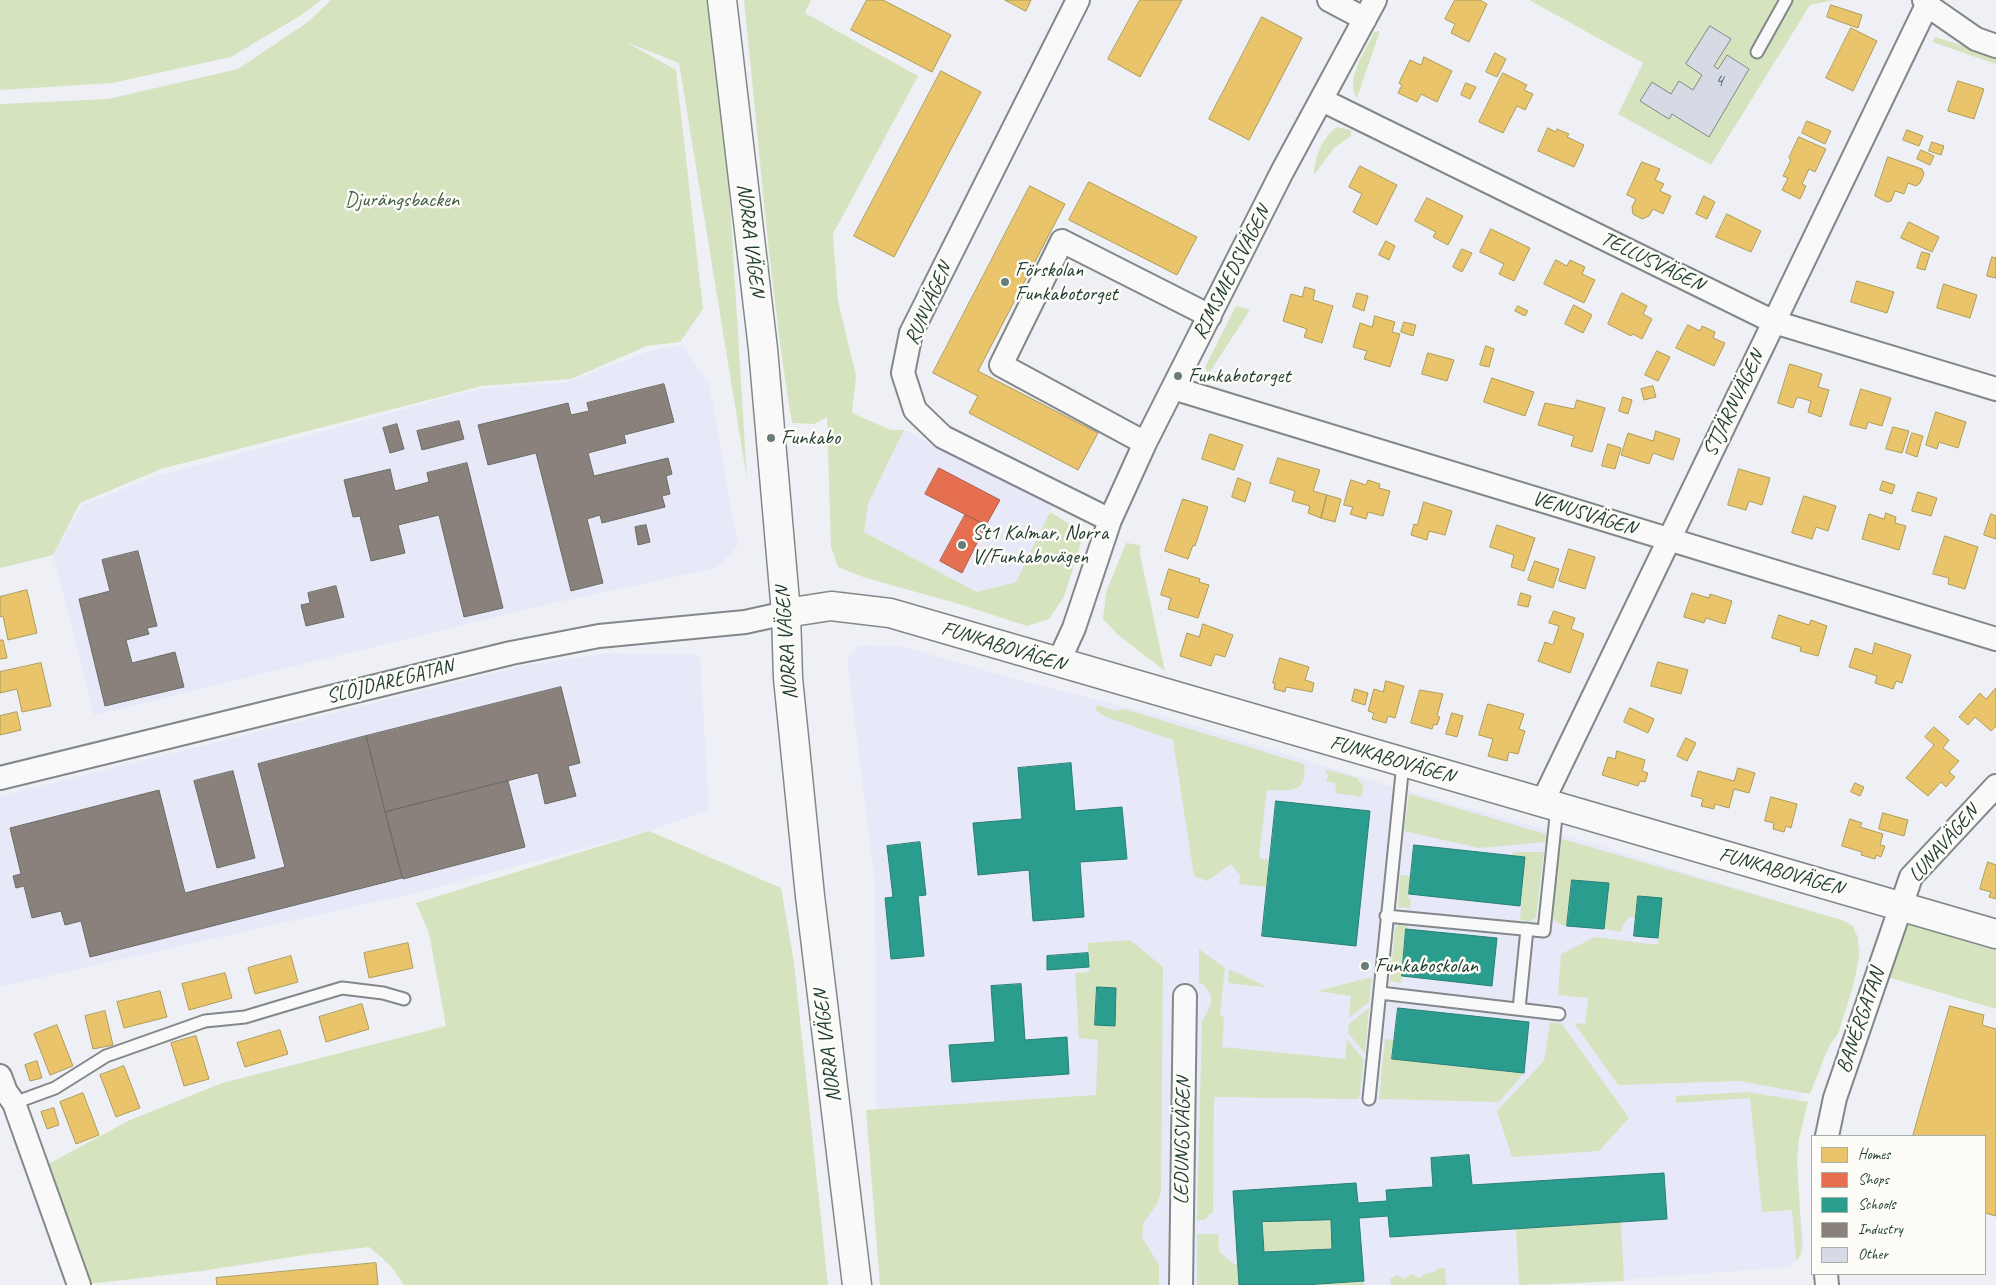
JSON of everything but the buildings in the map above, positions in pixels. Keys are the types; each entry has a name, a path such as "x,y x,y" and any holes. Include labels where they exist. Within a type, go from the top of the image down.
{"main road":[{"name":"NORRA VÄGEN","path":"722,0 763,348 786,613 788,678 810,896 857,1285"},
{"name":"FUNKABOVÄGEN","path":"786,613 831,606 890,613 1996,934"}],"street":[{"name":"RUNVÄGEN","path":"1078,0 912,333 903,374 915,410 943,437 1110,520"},
{"path":"1329,0 1370,9"},
{"path":"1926,2 1976,39 1996,46"},
{"name":"STJÄRNVÄGEN","path":"1550,805 1668,540 1926,2"},
{"name":"RIMSMEDSVÄGEN","path":"1058,663 1074,628 1110,520 1145,443 1282,172 1370,9"},
{"name":"TELLUSVÄGEN","path":"1322,100 1774,322 1996,389"},
{"path":"1145,443 1001,365 1062,241 1210,316"},
{"name":"VENUSVÄGEN","path":"1173,388 1996,639"},
{"name":"SLÖJDAREGATAN","path":"0,778 511,653 599,636 745,622 786,613"},
{"name":"LUNAVÄGEN","path":"1900,907 1910,877 1996,786"},
{"name":"BANÉRGATAN","path":"1827,1135 1835,1098 1900,907"},
{"name":"LEDUNGSVÄGEN","path":"1181,1285 1185,996"},
{"path":"5,1091 79,1285"}],"lane":[{"path":"1757,52 1786,0"},
{"path":"1369,1099 1386,916 1403,763"},
{"path":"1386,916 1544,931 1550,805"},
{"path":"1519,1008 1527,930"},
{"path":"5,1091 55,1088 106,1056 205,1021 245,1017 342,988 383,993 404,999"},
{"path":"1380,993 1559,1014"}],"shaded area":[{"path":"682,345 709,383 738,546 716,568 554,603 94,715 53,555 82,505 157,476 479,389 567,382 653,350"},
{"path":"904,430 1054,505 1016,582 977,592 864,532 868,504"},
{"name":"Funkaboskolan","path":"859,645 904,647 1025,682 1162,716 1380,783 1562,834 1850,923 1862,951 1801,1094 1796,1178 1805,1250 1790,1267 1554,1285 886,1285 877,1192 875,884 847,659"},
{"path":"607,653 700,655 709,810 649,831 419,892 0,987 0,796 517,667"}],"green space":[{"path":"0,0 321,0 303,14 231,57 112,83 0,90"},
{"name":"Djurängsbacken","path":"331,0 710,0 723,90 747,479 679,63 626,42 676,70 703,309 680,342 647,346 571,379 482,386 161,469 80,503 53,555 0,568 0,104 108,99 238,69 308,22"},
{"path":"744,0 811,0 805,13 918,76 833,234 838,301 856,376 852,413 891,430 904,430 868,504 864,532 977,592 1016,582 1050,512 1084,533 1064,597 1049,619 1027,626 959,604 866,578 838,567 831,547 827,417 814,424 792,423 777,318"},
{"path":"1529,0 1834,0 1810,5 1711,165 1618,114 1643,63"},
{"path":"1380,31 1357,98 1353,83 1358,65 1374,32"},
{"path":"1935,37 1996,56 1996,64 1932,42"},
{"path":"1337,127 1351,130 1351,136 1334,148 1314,175 1314,168 1320,148"},
{"path":"1236,306 1250,310 1208,375 1205,367"},
{"path":"1126,543 1140,545 1140,554 1165,671 1117,634 1103,619 1106,592"},
{"path":"1097,705 1116,711 1125,709 1304,764 1303,781 1300,786 1289,790 1267,790 1259,858 1269,860 1267,887 1239,884 1240,875 1231,864 1207,881 1194,876 1173,740 1106,717 1095,710"},
{"path":"1325,769 1357,778 1364,787 1361,797 1336,793 1335,783 1326,781 1328,775"},
{"path":"1409,794 1546,834 1546,842 1479,848 1404,831"},
{"path":"649,831 781,888 794,962 828,1285 404,1285 390,1265 369,1247 202,1271 79,1285 39,1169 128,1121 222,1083 446,1026 429,933 416,903"},
{"path":"1559,838 1842,920 1853,926 1858,938 1859,958 1853,987 1838,1034 1829,1046 1810,1094 1739,1081 1618,1085 1574,1023 1585,1024 1588,998 1558,995 1561,954 1595,937 1658,945 1662,899 1636,918 1629,917 1624,923 1621,932 1604,929 1609,883 1572,880 1567,926 1558,923 1554,920 1551,911"},
{"path":"1513,852 1544,852 1536,917 1531,921 1520,920 1525,857 1512,856"},
{"path":"1400,875 1411,876 1408,899 1411,899 1410,908 1398,907"},
{"path":"1900,907 1996,934 1996,1009 1877,974"},
{"path":"1399,925 1407,926 1401,983 1390,981 1395,927"},
{"path":"1130,940 1163,967 1161,1192 1157,1204 1144,1222 1142,1237 1159,1265 1159,1285 880,1285 866,1110 1096,1095 1098,1040 1079,1038 1075,973 1089,972 1088,943"},
{"path":"1199,949 1225,968 1220,1014 1224,1018 1222,1047 1345,1059 1347,1039 1364,1060 1359,1099 1214,1097 1213,1213 1209,1214 1206,1219 1197,1221 1202,1021 1211,1000 1205,986 1199,982"},
{"path":"1229,969 1263,985 1265,987 1228,983"},
{"path":"1372,977 1369,1002 1349,1018 1351,996 1317,991"},
{"path":"1369,1008 1365,1053 1348,1033 1349,1024"},
{"path":"1550,1022 1562,1024 1629,1118 1599,1151 1512,1157 1497,1111 1544,1061"},
{"path":"1385,1039 1394,1040 1392,1058 1524,1073 1499,1102 1379,1099"},
{"path":"1748,1092 1808,1102 1799,1139 1797,1161 1802,1244 1801,1254 1796,1261 1792,1210 1762,1212 1750,1098 1676,1103 1676,1096"},
{"path":"1331,1220 1332,1249 1264,1252 1262,1222"},
{"path":"1621,1222 1624,1281 1519,1285 1516,1229"},
{"path":"1197,1234 1218,1234 1219,1252 1234,1264 1238,1264 1239,1285 1197,1285"},
{"path":"1445,1268 1446,1285 1391,1285 1390,1279 1397,1275 1404,1279 1412,1274 1419,1278 1426,1273 1435,1272 1436,1269"},
{"path":"1364,1281 1364,1285 1304,1285"}],"place":[{"name":"Förskolan Funkabotorget","path":"1005,282"},
{"name":"Funkabotorget","path":"1178,376"},
{"name":"Funkabo","path":"771,438"},
{"name":"St1 Kalmar, Norra V/Funkabovägen","path":"962,545"},
{"name":"Funkaboskolan","path":"1365,966"}]}
